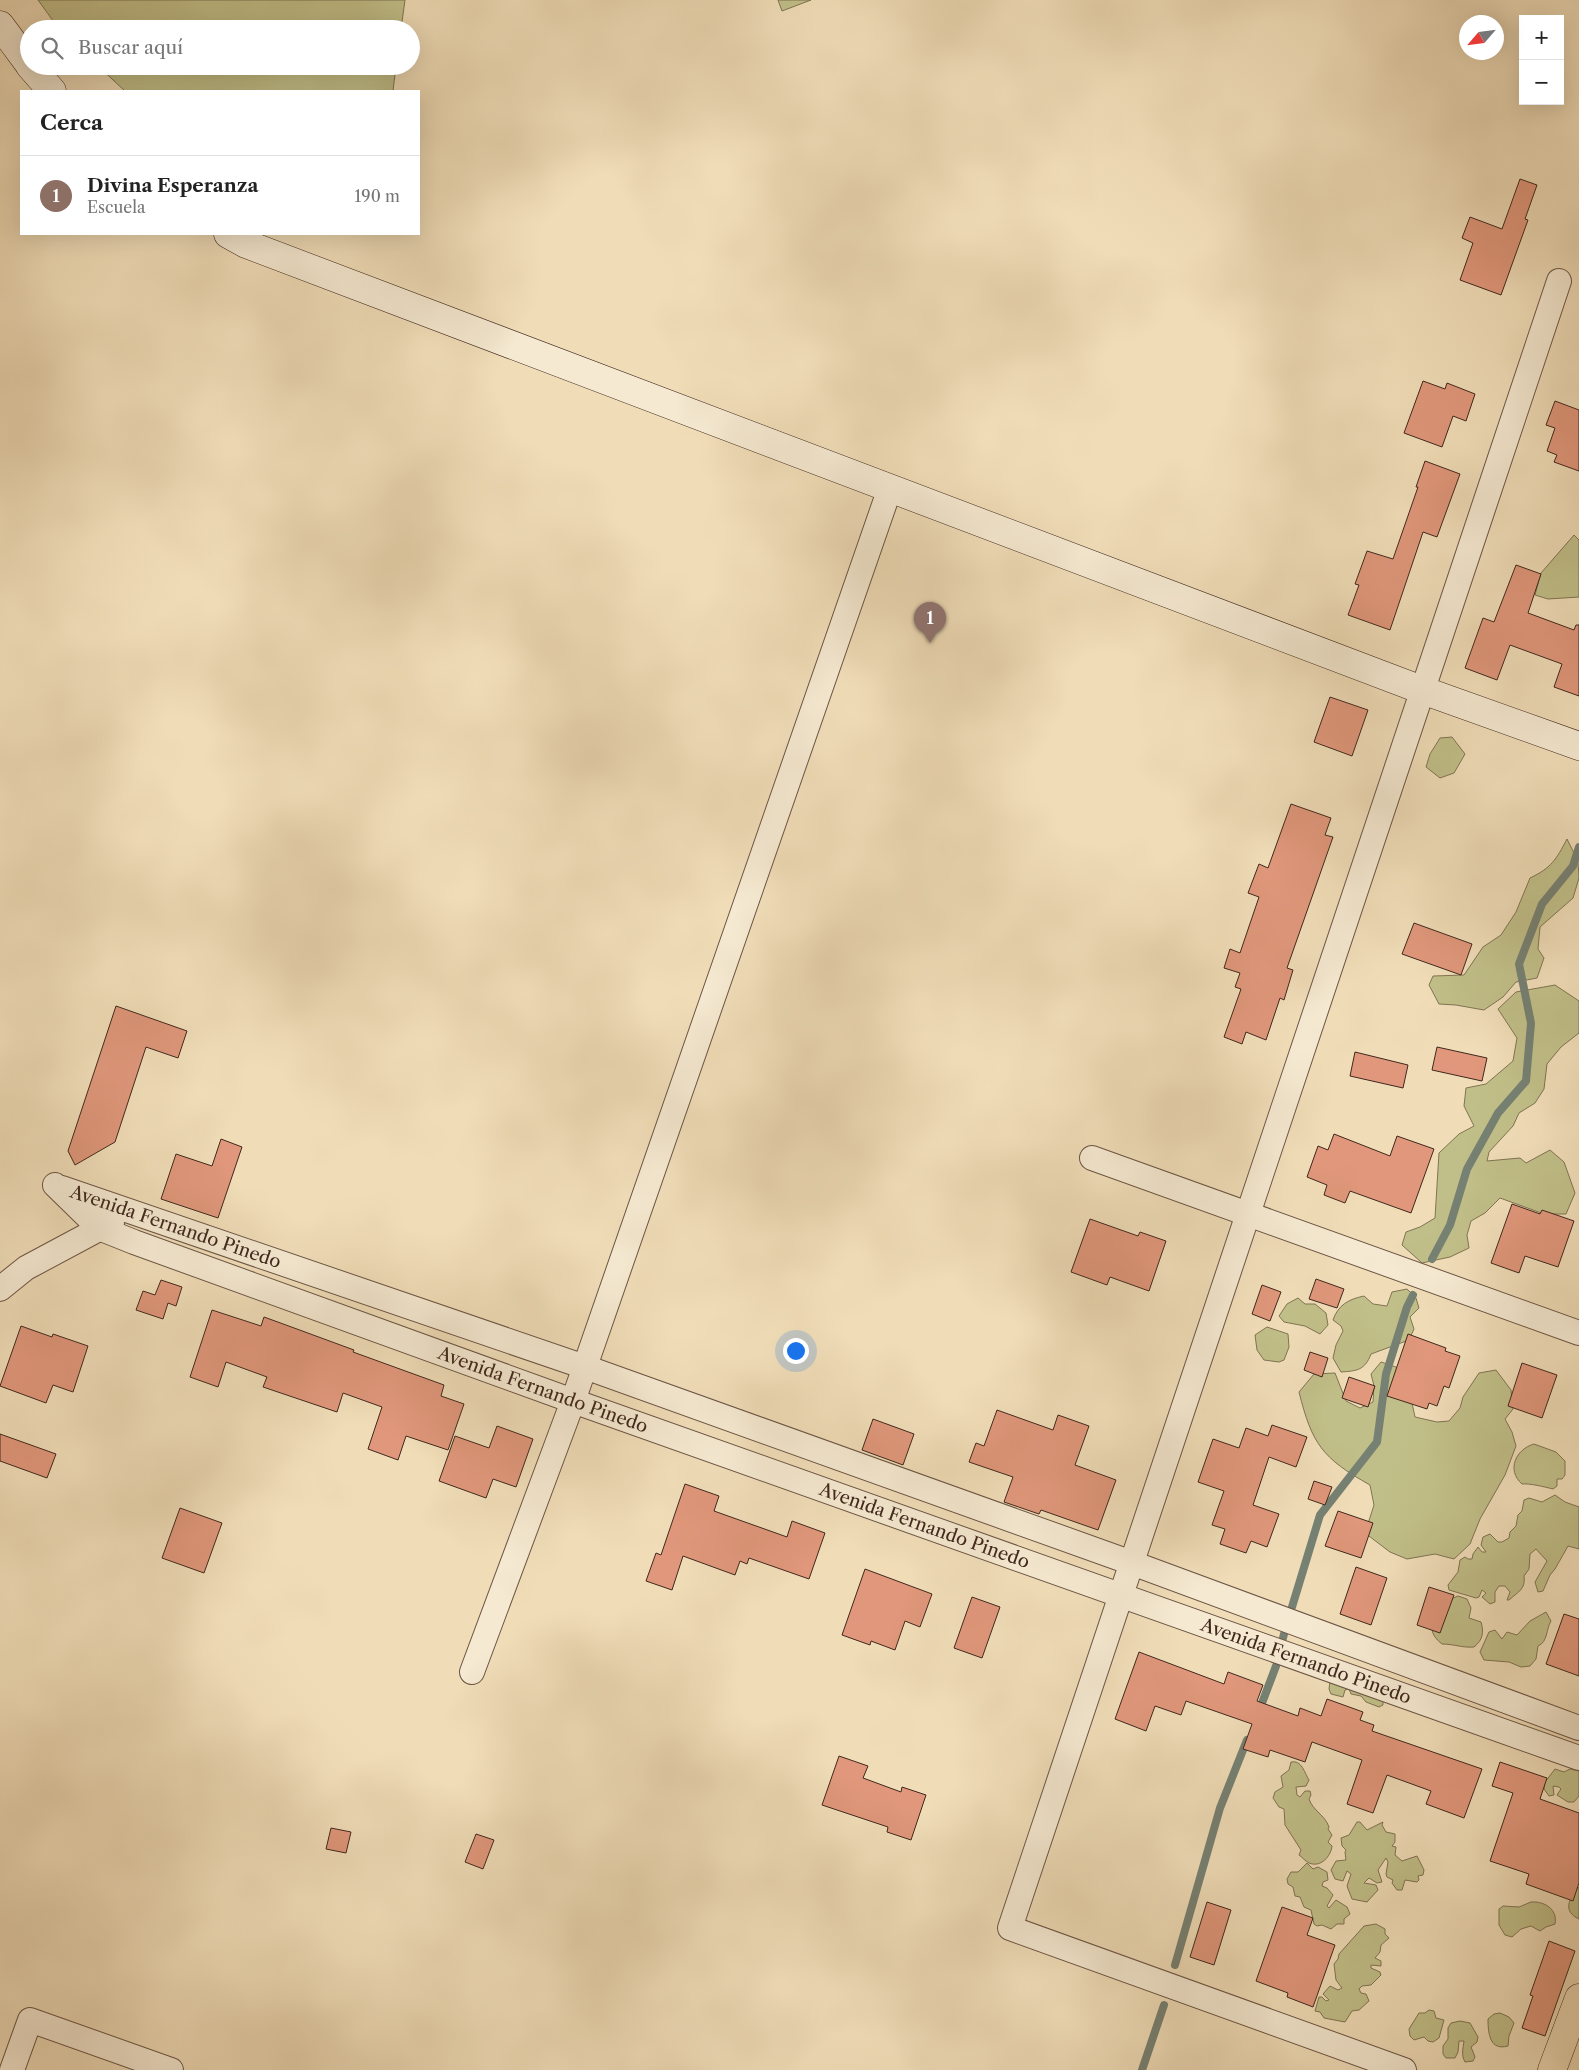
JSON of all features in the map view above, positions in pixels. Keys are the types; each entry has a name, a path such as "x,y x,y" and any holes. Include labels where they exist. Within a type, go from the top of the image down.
{"main road":[{"path":"1552,2070 1579,1998"}],"street":[{"path":"0,25 20,52"},
{"path":"38,75 51,90"},
{"path":"230,235 246,244 1422,690 1579,746"},
{"path":"1404,2070 1010,1928 1559,281"},
{"path":"472,1672 585,1367 890,488"},
{"path":"1092,1158 1579,1333"},
{"name":"Avenida Fernando Pinedo","path":"1579,1728 1132,1563 585,1367 55,1186 99,1228 573,1400 1579,1758"},
{"path":"0,1289 26,1268 99,1228 133,1213"},
{"path":"12,2070 30,2020 171,2070"}],"shaded area":[{"path":"38,0 405,0 402,20 52,20"},
{"path":"778,0 811,0 782,11"},
{"path":"108,75 395,75 393,90 124,90"},
{"path":"1574,535 1579,540 1579,597 1548,599 1535,595 1541,573"},
{"path":"1452,737 1465,754 1454,773 1440,778 1426,767 1430,754 1440,738"},
{"path":"1567,839 1578,861 1579,878 1573,898 1540,927 1538,949 1544,958 1537,978 1516,982 1503,997 1484,1010 1439,1004 1429,985 1433,976 1464,975 1483,947 1501,935 1516,912 1530,878 1543,871 1552,863"},
{"path":"1555,985 1579,1001 1579,1033 1561,1047 1547,1064 1544,1089 1535,1103 1519,1113 1513,1126 1489,1152 1487,1161 1520,1158 1526,1163 1550,1150 1564,1162 1575,1193 1566,1214 1544,1214 1500,1198 1485,1213 1471,1221 1467,1235 1469,1248 1450,1257 1422,1263 1402,1245 1406,1232 1420,1227 1435,1218 1439,1153 1459,1134 1474,1126 1464,1106 1466,1088 1486,1084 1513,1061 1517,1038 1498,1009 1516,992"},
{"path":"1407,1289 1416,1298 1419,1308 1410,1317 1414,1329 1409,1340 1371,1354 1360,1369 1341,1372 1333,1358 1336,1345 1343,1331 1341,1326 1333,1320 1338,1310 1349,1301 1364,1296 1373,1304 1387,1306 1392,1292"},
{"path":"1298,1298 1305,1304 1315,1304 1326,1313 1328,1325 1320,1334 1305,1326 1284,1322 1279,1316 1287,1304"},
{"path":"1267,1327 1288,1334 1289,1347 1284,1360 1279,1362 1264,1360 1257,1350 1255,1335"},
{"path":"1381,1362 1396,1367 1406,1375 1415,1417 1437,1422 1449,1421 1460,1408 1463,1397 1479,1373 1496,1370 1511,1390 1513,1409 1505,1419 1512,1432 1516,1446 1505,1475 1480,1519 1470,1544 1454,1559 1435,1554 1407,1559 1390,1552 1365,1533 1374,1505 1370,1485 1340,1466 1330,1457 1321,1448 1309,1425 1299,1392 1314,1374 1335,1373 1346,1401 1360,1408 1373,1402 1374,1386 1371,1374"},
{"path":"1534,1444 1556,1452 1565,1461 1565,1475 1562,1479 1557,1479 1557,1486 1553,1489 1522,1484 1517,1478 1514,1467 1518,1455 1522,1450"},
{"path":"1555,1495 1565,1502 1579,1507 1579,1549 1568,1546 1550,1575 1543,1591 1538,1592 1535,1582 1547,1561 1536,1549 1530,1554 1529,1569 1524,1576 1523,1587 1509,1600 1507,1600 1510,1592 1505,1586 1499,1586 1495,1592 1495,1602 1490,1604 1482,1597 1486,1593 1482,1590 1479,1597 1476,1598 1449,1590 1448,1585 1458,1572 1460,1560 1465,1557 1472,1559 1478,1547 1482,1552 1486,1552 1481,1545 1483,1537 1490,1534 1498,1542 1509,1538 1510,1532 1516,1526 1518,1515 1522,1511 1524,1500 1529,1498 1542,1502"},
{"path":"1458,1596 1467,1599 1471,1608 1469,1618 1481,1622 1482,1636 1474,1647 1442,1644 1433,1633 1432,1628 1453,1598"},
{"path":"1546,1612 1551,1621 1544,1642 1538,1646 1536,1659 1530,1666 1521,1667 1509,1662 1484,1660 1480,1652 1489,1632 1495,1630 1502,1639 1507,1632 1517,1635 1530,1621"},
{"path":"1330,1681 1383,1699 1383,1705 1379,1707 1366,1702 1361,1696 1351,1694 1349,1689 1345,1690 1343,1697 1331,1694 1329,1689"},
{"path":"1291,1762 1300,1765 1309,1780 1306,1786 1296,1787 1297,1795 1300,1797 1305,1791 1310,1791 1309,1799 1313,1807 1325,1819 1332,1835 1328,1842 1332,1846 1330,1854 1318,1864 1309,1863 1299,1855 1301,1850 1285,1825 1284,1809 1279,1807 1273,1798 1275,1792 1283,1787 1281,1776 1289,1770"},
{"path":"1555,1769 1564,1772 1570,1769 1579,1771 1579,1796 1574,1802 1568,1802 1557,1795 1561,1789 1559,1787 1553,1786 1554,1795 1549,1796 1544,1789 1545,1782"},
{"path":"1357,1822 1360,1822 1367,1830 1383,1822 1382,1825 1386,1832 1395,1834 1395,1842 1392,1846 1396,1847 1395,1855 1402,1861 1417,1856 1424,1870 1423,1875 1418,1876 1419,1880 1417,1882 1405,1880 1402,1890 1397,1890 1392,1883 1393,1880 1387,1877 1388,1862 1386,1858 1378,1870 1382,1882 1377,1883 1369,1878 1364,1883 1376,1885 1378,1890 1367,1902 1352,1899 1347,1886 1351,1874 1347,1871 1343,1881 1335,1879 1331,1870 1336,1861 1346,1860 1346,1850 1342,1846 1341,1838 1349,1835"},
{"path":"1307,1863 1313,1869 1318,1867 1327,1872 1328,1880 1323,1882 1322,1886 1327,1888 1333,1895 1327,1906 1329,1908 1336,1900 1347,1907 1350,1914 1344,1919 1344,1924 1337,1924 1331,1929 1322,1925 1317,1926 1314,1924 1311,1910 1304,1907 1300,1897 1295,1896 1293,1887 1288,1884 1287,1879 1291,1872 1298,1872"},
{"path":"1579,1887 1579,1919 1570,1912 1569,1905 1572,1896"},
{"path":"1531,1902 1541,1903 1549,1907 1554,1914 1555,1924 1540,1931 1531,1926 1521,1929 1512,1937 1505,1935 1499,1925 1499,1909 1503,1906 1519,1907"},
{"path":"1376,1924 1385,1929 1385,1934 1389,1938 1381,1945 1380,1952 1375,1958 1381,1961 1381,1966 1371,1965 1371,1968 1380,1972 1381,1975 1371,1985 1362,1986 1359,1989 1361,1993 1366,1994 1369,2001 1359,2010 1352,2011 1345,2022 1324,2018 1320,2012 1315,2011 1319,1997 1326,2001 1329,2000 1323,1994 1330,1986 1338,1990 1342,1988 1336,1980 1334,1964 1339,1954 1364,1926"},
{"path":"1429,2010 1434,2011 1436,2018 1444,2020 1439,2038 1433,2042 1428,2041 1424,2037 1414,2040 1410,2036 1409,2029 1419,2013 1425,2013"},
{"path":"1500,2013 1509,2017 1514,2023 1509,2036 1508,2046 1502,2047 1497,2046 1491,2040 1488,2019 1494,2014"},
{"path":"1460,2021 1470,2023 1478,2037 1477,2042 1471,2047 1475,2057 1473,2061 1465,2062 1463,2052 1464,2041 1459,2041 1458,2052 1455,2058 1446,2058 1443,2054 1443,2046 1448,2039 1448,2028 1451,2023"}],"building":[{"path":"1520,179 1537,185 1525,219 1528,220 1501,295 1460,280 1473,243 1462,238 1470,217 1502,229"},
{"path":"1423,381 1445,389 1447,383 1475,394 1466,421 1453,416 1442,447 1404,433"},
{"path":"1555,401 1579,410 1579,471 1554,462 1557,455 1547,451 1555,428 1546,425"},
{"path":"1425,461 1460,474 1437,537 1423,532 1390,630 1348,615 1359,585 1355,584 1367,551 1393,559"},
{"path":"1516,565 1541,574 1528,613 1574,630 1576,625 1579,625 1579,696 1554,687 1562,664 1510,645 1497,680 1465,668 1483,618 1494,622"},
{"path":"1330,697 1368,710 1352,756 1314,742"},
{"path":"1291,804 1331,818 1325,835 1333,837 1287,968 1293,970 1284,1000 1280,998 1266,1040 1246,1032 1242,1044 1224,1037 1241,989 1235,987 1240,973 1224,968 1230,949 1240,953 1259,897 1248,893 1259,864 1268,868"},
{"path":"1414,923 1472,944 1461,975 1402,954"},
{"path":"116,1006 187,1031 178,1058 146,1047 115,1142 75,1165 68,1151"},
{"path":"1437,1047 1487,1058 1482,1081 1432,1070"},
{"path":"1355,1052 1408,1065 1403,1088 1350,1076"},
{"path":"1334,1134 1390,1156 1397,1136 1434,1149 1411,1213 1350,1191 1345,1203 1324,1195 1327,1185 1307,1177 1318,1146 1328,1150"},
{"path":"221,1139 242,1147 218,1218 161,1199 176,1154 212,1166"},
{"path":"1512,1204 1540,1214 1542,1210 1574,1221 1558,1267 1525,1256 1519,1273 1491,1263"},
{"path":"1090,1219 1138,1236 1140,1232 1166,1241 1149,1291 1110,1277 1107,1285 1071,1272"},
{"path":"1316,1279 1344,1289 1337,1308 1309,1299"},
{"path":"161,1280 182,1287 176,1306 168,1303 163,1319 136,1310 143,1291 155,1295"},
{"path":"1262,1285 1281,1292 1270,1321 1252,1314"},
{"path":"212,1310 261,1326 264,1317 444,1385 441,1396 464,1404 448,1450 406,1436 398,1460 368,1449 382,1407 343,1393 337,1412 263,1387 267,1377 226,1362 218,1387 190,1377"},
{"path":"21,1326 52,1337 53,1334 88,1346 73,1392 53,1385 46,1403 0,1386"},
{"path":"1408,1334 1446,1348 1445,1351 1460,1356 1449,1388 1444,1386 1437,1406 1429,1403 1427,1409 1387,1396"},
{"path":"1310,1352 1328,1358 1322,1377 1304,1370"},
{"path":"1522,1363 1557,1375 1542,1418 1508,1406"},
{"path":"1349,1377 1375,1386 1368,1407 1342,1398"},
{"path":"997,1410 1053,1430 1058,1415 1089,1426 1075,1465 1116,1480 1098,1530 1041,1510 1039,1514 1004,1502 1013,1477 969,1462 976,1443 984,1446"},
{"path":"873,1419 914,1434 903,1465 862,1450"},
{"path":"1272,1425 1307,1437 1296,1467 1269,1457 1253,1505 1279,1514 1267,1547 1251,1541 1246,1553 1220,1544 1225,1529 1212,1525 1224,1491 1198,1482 1213,1439 1239,1448 1246,1428 1268,1436"},
{"path":"497,1426 533,1439 516,1487 493,1479 486,1498 439,1481 455,1436 489,1448"},
{"path":"0,1434 56,1454 47,1478 0,1461"},
{"path":"1314,1481 1332,1487 1325,1505 1308,1499"},
{"path":"685,1484 719,1496 714,1511 787,1537 792,1521 825,1533 809,1579 749,1558 747,1564 740,1561 735,1575 683,1556 672,1590 646,1581 656,1553 661,1555"},
{"path":"180,1508 222,1523 204,1573 162,1558"},
{"path":"1338,1511 1373,1523 1361,1558 1325,1546"},
{"path":"1356,1567 1387,1578 1371,1625 1340,1614"},
{"path":"865,1569 932,1594 920,1627 905,1621 895,1650 871,1641 870,1645 842,1635"},
{"path":"1429,1587 1454,1595 1440,1633 1417,1625"},
{"path":"972,1597 1000,1607 982,1658 954,1648"},
{"path":"1564,1614 1579,1619 1579,1676 1546,1664"},
{"path":"1139,1652 1224,1684 1228,1672 1263,1685 1257,1701 1298,1716 1300,1708 1321,1716 1327,1699 1363,1712 1360,1720 1374,1725 1372,1731 1482,1769 1464,1818 1426,1804 1431,1791 1387,1775 1373,1813 1347,1804 1362,1760 1312,1742 1305,1762 1270,1750 1268,1757 1243,1749 1252,1724 1186,1701 1181,1715 1155,1706 1146,1731 1115,1719"},
{"path":"839,1756 868,1766 863,1778 901,1792 902,1787 926,1795 911,1840 887,1832 888,1827 822,1805"},
{"path":"1500,1762 1547,1778 1540,1799 1579,1813 1579,1883 1573,1901 1526,1884 1529,1874 1490,1861 1513,1793 1492,1786"},
{"path":"331,1828 351,1832 346,1853 326,1849"},
{"path":"476,1834 494,1840 483,1869 465,1862"},
{"path":"1207,1902 1231,1910 1214,1965 1190,1957"},
{"path":"1282,1907 1313,1918 1307,1935 1335,1945 1313,2007 1287,1997 1288,1993 1256,1981"},
{"path":"1549,1941 1575,1951 1545,2036 1522,2028 1533,1996 1530,1995"}],"waterway":[{"path":"1432,1259 1450,1225 1467,1169 1498,1113 1526,1081 1531,1023 1519,964 1542,904 1573,866 1579,847"},
{"path":"1292,1607 1320,1515 1377,1442 1386,1374 1407,1307 1413,1295"},
{"path":"1283,1638 1284,1634"},
{"path":"1259,1711 1276,1666"},
{"path":"1175,1965 1220,1808 1247,1740"},
{"path":"1142,2070 1164,2005"}],"place":[{"name":"Divina Esperanza","path":"930,643"}]}
